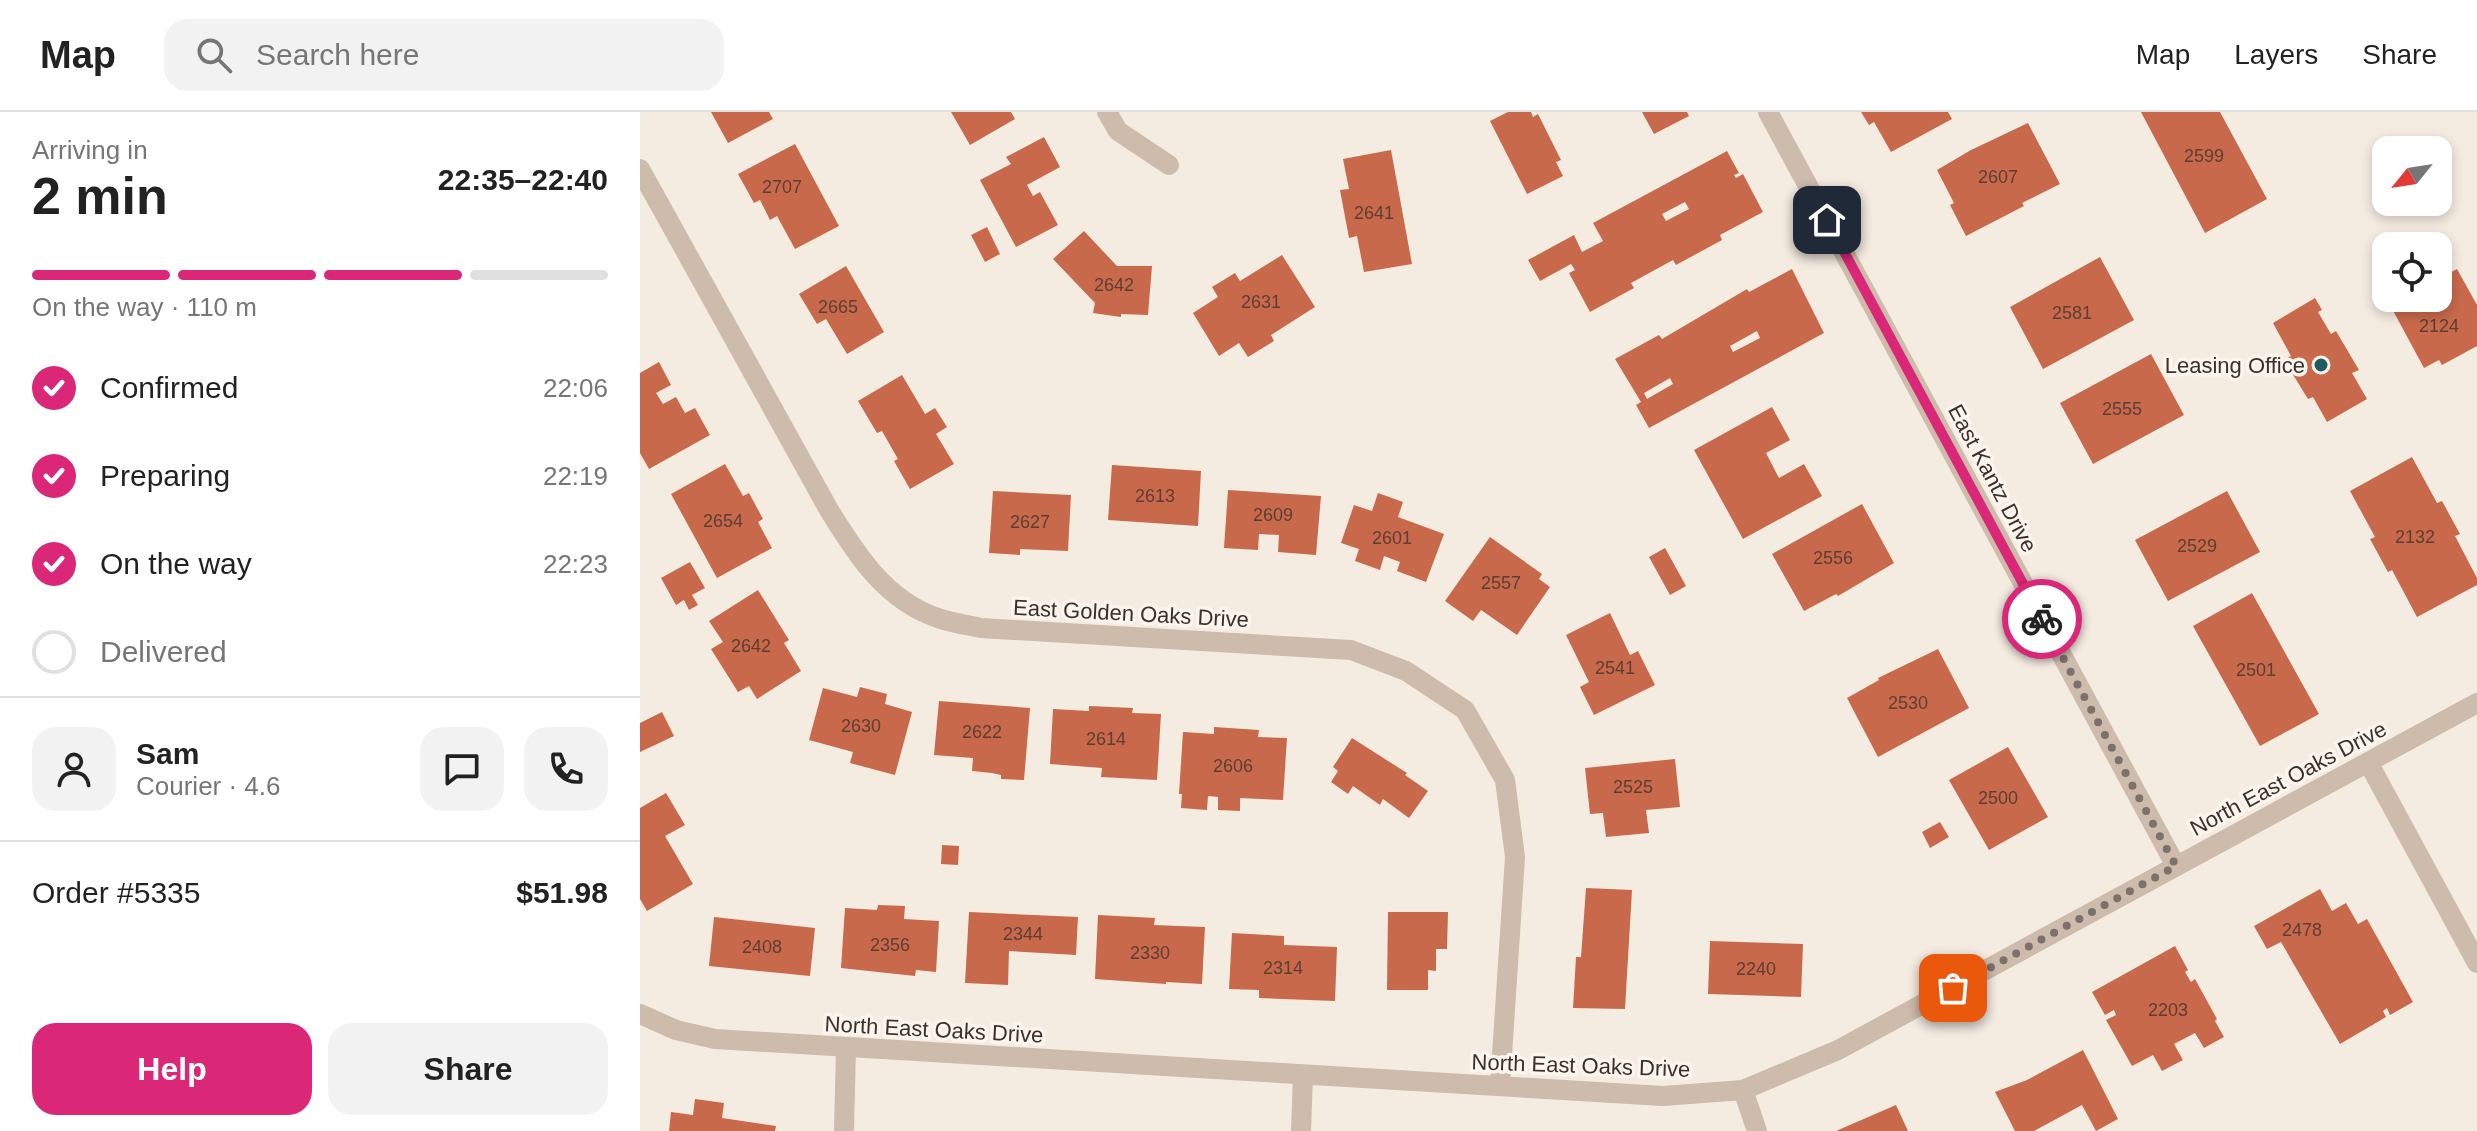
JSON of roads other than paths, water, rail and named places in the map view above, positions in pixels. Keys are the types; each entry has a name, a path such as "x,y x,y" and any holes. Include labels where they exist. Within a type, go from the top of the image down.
{"street":[{"path":"1107,112 1118,131 1169,165"},
{"name":"East Kantz Drive","path":"1768,112 2176,866"},
{"name":"East Golden Oaks Drive","path":"640,169 829,510 857,555 894,594 936,618 981,628 1351,650 1406,671 1465,710 1505,780 1515,857 1500,1086"},
{"name":"North East Oaks Drive","path":"640,1014 676,1030 715,1039 1663,1096 1743,1090 1838,1050 2477,703"},
{"path":"2368,762 2477,963"},
{"path":"844,1131 846,1048"},
{"path":"1301,1131 1303,1075"},
{"path":"1743,1090 1757,1131"}],"place":[{"name":"Leasing Office","path":"2321,365"}]}
